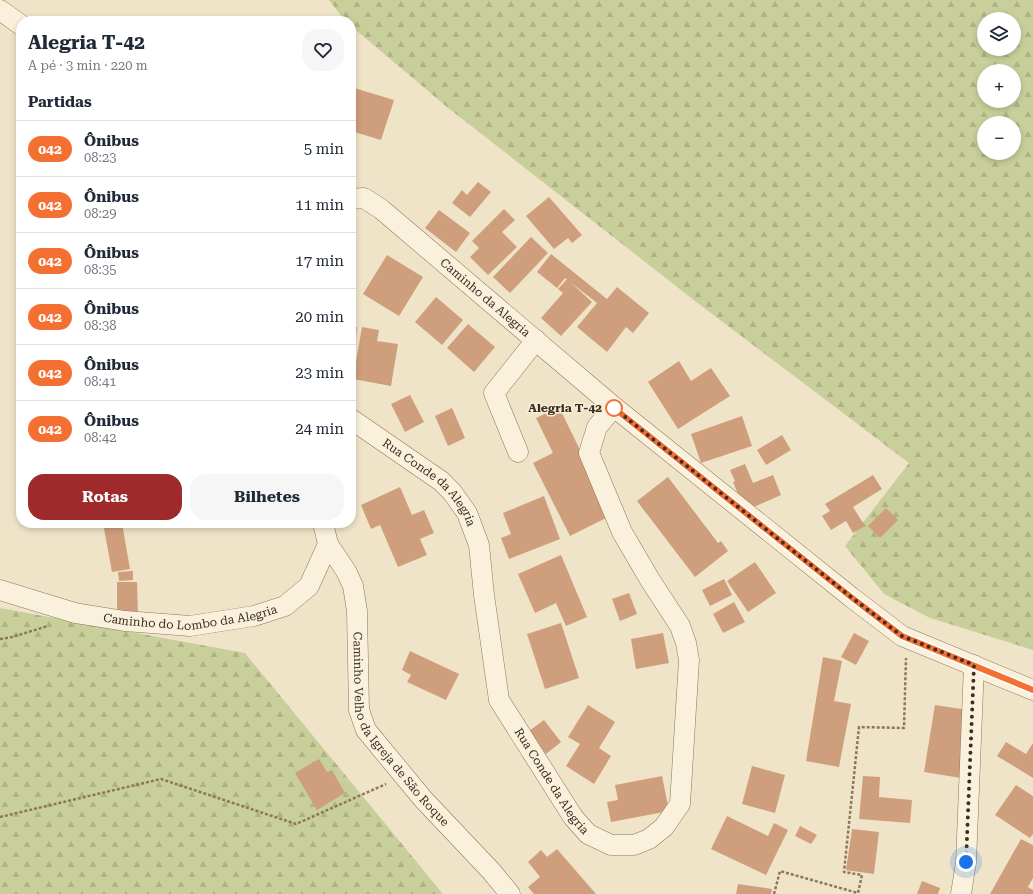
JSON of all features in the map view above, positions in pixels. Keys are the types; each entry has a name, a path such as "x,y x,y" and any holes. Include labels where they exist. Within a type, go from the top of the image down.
{"street":[{"path":"0,10 16,21"},
{"name":"Caminho da Alegria","path":"356,199 364,198 381,209 614,408 902,636 1033,690"},
{"path":"518,452 494,393 536,340"},
{"name":"Rua Conde da Alegria","path":"356,422 441,481 452,492 467,513 479,545 484,595 499,700 573,817 588,834 611,845 634,845 649,838 664,828 680,804 689,660 686,643 680,626 650,580 622,532 589,453 597,427 614,408"},
{"path":"324,528 328,544"},
{"name":"Caminho do Lombo da Alegria","path":"0,590 75,613 125,621 190,626 254,616 285,606 308,586 328,544"},
{"name":"Caminho Velho da Igreja de São Roque","path":"328,544 346,571 353,586 357,611 359,710 366,730 423,799 492,872 510,894"},
{"path":"961,894 966,862 974,665"}],"path":[{"path":"0,639 54,625 75,613"},
{"path":"774,894 780,871 858,893 862,875 844,872 859,727 904,728 906,655"},
{"path":"0,816 161,779 296,824 404,776"}],"green space":[{"path":"329,0 1033,0 1033,650 930,618 884,594 845,546 909,463 695,301 447,107 356,30 356,16 341,16"},
{"path":"0,608 245,653 443,894 0,894"}],"building":[{"path":"356,89 394,100 381,140 356,132"},
{"path":"478,182 491,192 470,217 452,203 462,190 467,195"},
{"path":"549,197 582,235 572,243 568,238 554,249 526,216"},
{"path":"504,209 515,220 502,232 517,247 488,275 470,257 479,248 472,241"},
{"path":"439,210 470,233 456,252 425,228"},
{"path":"531,237 548,253 510,293 493,277"},
{"path":"551,254 607,299 617,287 649,313 633,333 626,327 607,352 577,327 597,303 565,278 557,288 537,272"},
{"path":"387,255 423,277 399,316 363,294"},
{"path":"567,279 592,302 561,336 541,318 563,293 558,289"},
{"path":"436,297 463,320 442,345 415,322"},
{"path":"468,324 495,347 474,372 447,348"},
{"path":"362,327 379,330 377,341 398,344 391,386 356,380 356,362"},
{"path":"679,361 691,381 711,368 730,396 678,429 648,382"},
{"path":"410,395 424,422 405,432 391,404"},
{"path":"559,407 612,515 570,536 533,463 553,453 536,418"},
{"path":"452,408 465,438 448,446 435,416"},
{"path":"742,416 752,446 701,463 691,434"},
{"path":"782,435 791,450 766,465 757,450"},
{"path":"745,464 753,483 773,475 781,495 745,511 733,482 735,481 730,470"},
{"path":"873,475 882,489 853,507 865,526 853,533 846,521 831,530 822,516 830,511 825,504"},
{"path":"668,477 718,543 721,541 728,551 695,577 637,501"},
{"path":"400,487 412,515 424,510 434,533 420,539 427,555 398,567 380,525 371,529 361,505"},
{"path":"544,496 560,539 509,559 501,538 511,534 503,513"},
{"path":"886,508 898,520 880,538 868,526"},
{"path":"104,528 123,528 130,569 112,572"},
{"path":"561,555 587,617 566,626 556,603 535,613 518,574"},
{"path":"755,562 776,593 748,612 727,581"},
{"path":"133,571 133,580 119,581 118,572"},
{"path":"724,579 732,595 710,606 702,590"},
{"path":"117,582 137,582 138,613 117,613"},
{"path":"629,593 637,614 620,621 612,599"},
{"path":"734,602 745,622 723,633 713,614"},
{"path":"561,623 579,678 545,689 527,634"},
{"path":"663,633 669,663 636,669 631,639"},
{"path":"854,633 869,641 856,665 841,657"},
{"path":"410,651 459,674 446,700 407,682 411,675 402,670"},
{"path":"823,657 842,661 834,701 851,704 839,767 806,761"},
{"path":"588,705 615,722 599,748 611,756 594,784 566,766 580,744 568,737"},
{"path":"935,705 968,710 961,778 924,772"},
{"path":"544,720 561,742 546,754 529,731"},
{"path":"1006,742 1026,754 1033,743 1033,778 997,756"},
{"path":"319,759 327,772 332,770 345,793 317,810 295,773"},
{"path":"752,766 785,775 775,813 742,804"},
{"path":"662,776 669,811 611,822 607,802 618,800 615,785"},
{"path":"863,776 880,777 879,797 912,800 910,823 859,819"},
{"path":"1016,785 1033,796 1033,834 1030,838 995,815"},
{"path":"727,816 768,836 774,823 788,830 766,875 711,849"},
{"path":"800,826 817,835 811,844 795,836"},
{"path":"852,829 879,832 874,874 846,870"},
{"path":"1021,839 1033,845 1033,878 1028,887 1033,890 1033,894 990,894"},
{"path":"557,849 596,894 534,894 528,887 540,877 528,862 541,850 547,857"},
{"path":"922,881 940,888 938,894 917,894"},
{"path":"738,884 772,889 771,894 736,894"}],"bus line":[{"name":"042","path":"614,408 902,636 1033,690"}],"place":[{"name":"Alegria T-42","path":"614,408"}],"route":[{"path":"614,408 902,636 974,665 966,862"}]}
